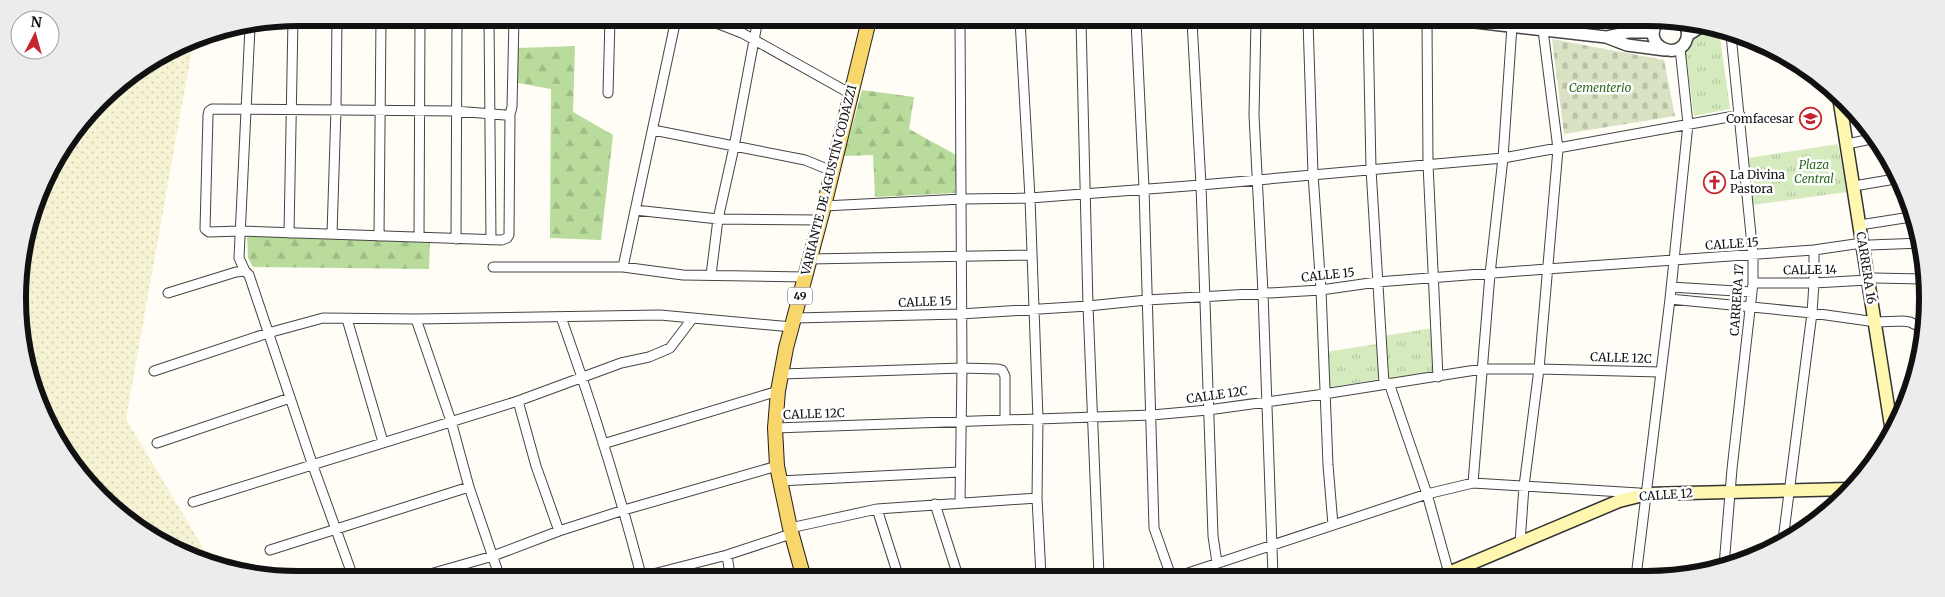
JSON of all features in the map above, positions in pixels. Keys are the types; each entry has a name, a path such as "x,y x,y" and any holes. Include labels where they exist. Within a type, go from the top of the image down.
{"main road":[{"name":"VARIANTE DE AGUSTÍN CODAZZI","path":"802,571 779,481 777,466 775,428 778,391 786,348 824,206 868,26"},
{"name":"CARRERA 16","path":"1841,109 1860,185 1866,224 1866,244"},
{"name":"CARRERA 16","path":"1848,116 1850,143 1871,279 1895,409"},
{"name":"CARRERA 16","path":"1879,322 1891,420"},
{"name":"CALLE 12","path":"1455,571 1619,501 1647,494 1841,489"}],"street":[{"path":"289,233 293,26"},
{"path":"332,234 337,26"},
{"path":"378,236 381,26"},
{"path":"419,237 420,26"},
{"path":"456,26 456,238"},
{"path":"489,26 491,240"},
{"path":"510,114 212,109 208,115 205,228 209,232 491,240 507,238 509,235 510,114 512,107 514,26"},
{"path":"608,93 610,26"},
{"path":"623,267 675,26"},
{"path":"725,26 754,39 852,94"},
{"path":"711,275 718,219 734,147 757,26"},
{"path":"960,26 962,199 960,314 962,368 960,504"},
{"path":"1020,26 1030,198 1038,419 1037,498 1041,571"},
{"path":"1080,26 1088,306 1099,571"},
{"path":"1136,26 1144,188 1154,528 1169,571"},
{"path":"1192,26 1201,185 1213,536 1218,562"},
{"path":"1256,26 1254,115 1263,293 1273,571"},
{"path":"1308,26 1312,174 1321,290 1324,394 1333,526"},
{"path":"1368,26 1371,169 1377,282 1386,383 1427,494 1445,571"},
{"path":"1427,26 1428,164 1438,377"},
{"path":"1473,482 1490,274 1503,158 1512,26 1606,37 1627,45 1673,51 1680,48 1686,42 1688,35 1687,30"},
{"path":"1606,37 1653,26"},
{"path":"1655,26 1654,40 1658,46 1665,50"},
{"path":"250,30 240,258 244,271 249,275 252,282 313,466 351,571"},
{"path":"1520,543 1524,486 1539,368 1558,149 1543,30"},
{"path":"1688,35 1695,30"},
{"name":"CARRERA 17","path":"1725,559 1752,288 1753,255 1732,40"},
{"path":"1637,571 1670,299 1688,124 1680,48"},
{"path":"824,206 962,199 1030,198 1503,158 1740,115"},
{"path":"653,130 805,160 832,171"},
{"path":"1850,143 1867,140"},
{"path":"1860,185 1892,180"},
{"path":"635,210 718,219 819,220"},
{"path":"1866,224 1906,218"},
{"name":"CALLE 15","path":"154,371 268,332 323,318 416,319 660,315 692,319 794,323 1321,290 1377,282 1753,255 1866,244 1913,243"},
{"path":"1784,533 1812,313 1814,250"},
{"path":"809,260 1032,255"},
{"path":"493,268 623,267 683,275 804,277"},
{"path":"168,293 244,271"},
{"name":"CALLE 14","path":"1671,287 1752,288 1871,279 1918,279"},
{"path":"1670,299 1750,306 1879,322 1910,322 1917,325"},
{"path":"561,317 604,444 640,571"},
{"path":"347,319 383,442"},
{"path":"416,319 452,421 469,487 498,571"},
{"path":"193,502 518,401 622,363 649,357 670,348 692,319"},
{"path":"782,374 962,368 1002,370 1005,376 1005,419"},
{"name":"CALLE 12C","path":"775,428 1152,415 1208,410 1267,400 1324,394 1482,369 1539,368 1660,372"},
{"path":"604,444 778,391"},
{"path":"157,443 290,398"},
{"path":"518,401 536,466 559,531"},
{"path":"440,571 493,556 559,531 624,510 777,466"},
{"path":"779,481 960,472"},
{"path":"1193,571 1427,494 1473,482 1647,494"},
{"path":"270,550 469,487"},
{"path":"665,571 727,556 791,531 877,509 1037,498"},
{"path":"935,504 956,571"},
{"path":"877,509 896,571"},
{"path":"727,556 729,571"}],"shaded area":[{"path":"192,48 126,419 207,555 178,543 147,525 106,491 72,450 54,419 41,386 31,352 26,298 31,245 41,211 54,178 72,147 94,119 119,94 147,72"}],"green space":[{"path":"1699,31 1720,37 1730,109 1694,116 1685,48 1692,36"},
{"name":"Cementerio","path":"1552,39 1664,60 1675,116 1564,134"},
{"path":"575,46 573,112 613,135 601,240 550,238 551,89 518,83 518,48"},
{"path":"862,90 914,97 909,129 958,156 955,193 875,197 873,155 844,156"},
{"name":"Plaza Central","path":"1838,144 1847,192 1752,205 1749,158"},
{"path":"247,235 430,243 429,269 253,267 248,258"},
{"path":"1433,328 1435,375 1387,380 1383,336"},
{"path":"1377,344 1380,379 1327,388 1325,352"}],"place":[{"name":"Comfacesar","path":"1810,119"},
{"name":"La Divina Pastora","path":"1714,182"}]}
